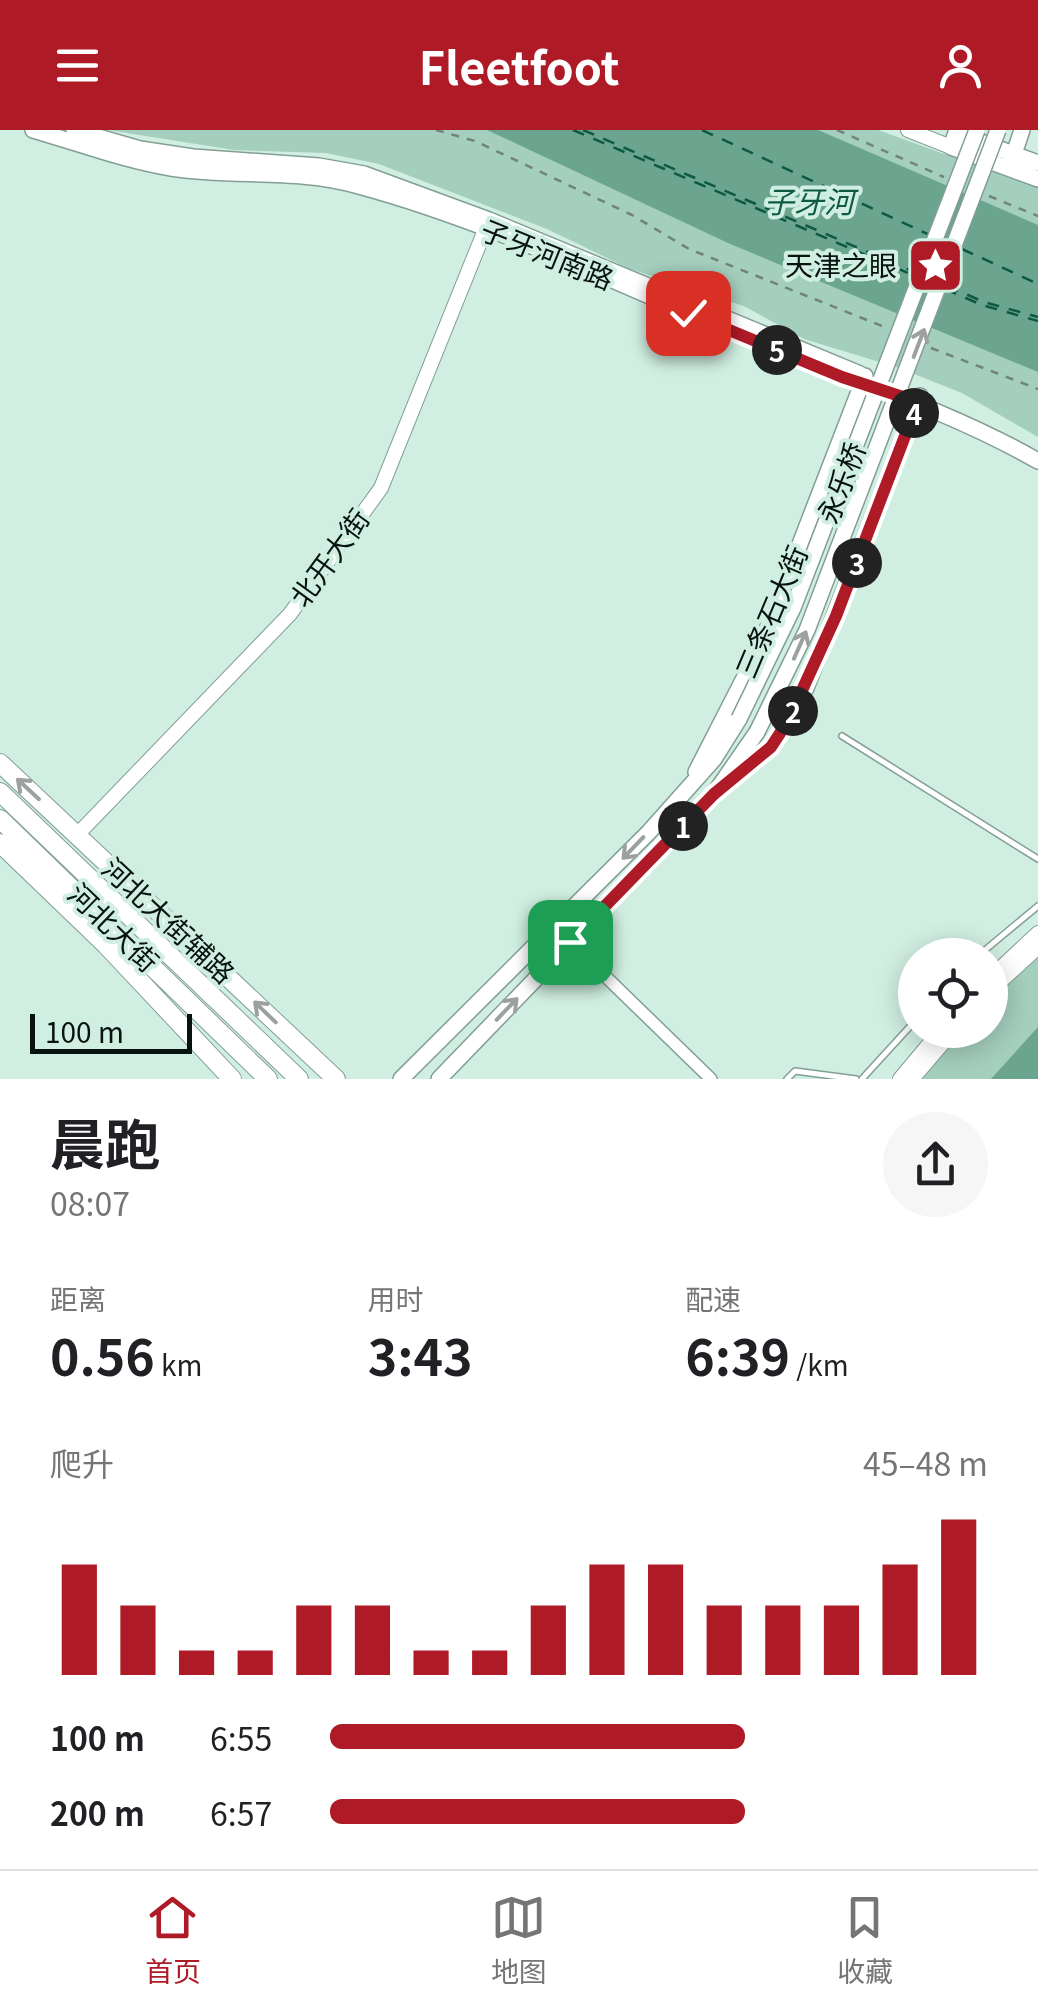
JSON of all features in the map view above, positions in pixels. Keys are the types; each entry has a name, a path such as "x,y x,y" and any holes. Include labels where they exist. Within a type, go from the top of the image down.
{"main road":[{"name":"子牙河南路","path":"33,130 98,152 170,168 224,174 288,174 358,185 487,224"},
{"name":"子牙河南路","path":"74,130 140,149 364,174 863,380 920,398 1038,461"},
{"name":"永乐桥","path":"739,719 794,608 978,130"},
{"name":"永乐桥","path":"714,794 757,732 807,630 998,130"},
{"path":"1011,161 1022,130"},
{"path":"953,135 1011,161 1038,179"},
{"path":"1011,161 1038,163"},
{"name":"三条石大街","path":"689,787 761,645 863,380"},
{"name":"子牙河南路","path":"920,398 941,400 1038,449"},
{"path":"439,1079 714,794 771,747 806,688 920,398"},
{"name":"三条石大街","path":"401,1079 567,916 689,787 714,759 739,719"},
{"name":"河北大街辅路","path":"0,763 336,1079"},
{"name":"河北大街","path":"0,792 299,1079"},
{"name":"河北大街","path":"0,819 263,1074"},
{"path":"0,843 105,944 232,1079"}],"street":[{"path":"908,130 953,135"},
{"name":"北开大街","path":"77,835 290,614 381,488 487,224"},
{"path":"1008,961 1038,933"},
{"path":"570,942 710,1079"},
{"path":"1008,974 1038,947"},
{"path":"900,1079 926,1048"},
{"path":"912,1079 939,1048"}],"lane":[{"path":"842,736 1038,859"},
{"path":"999,938 1038,906"},
{"path":"787,1079 795,1072 859,1079 898,1038"}],"path":[{"path":"436,130 475,141 632,215 689,249 896,332"},
{"path":"837,130 950,180"},
{"path":"986,195 1038,216"},
{"path":"930,347 1038,390"}],"shaded area":[{"path":"108,130 878,130 1038,188 1038,437 962,393 899,368 804,339 744,306 630,269 547,229 379,164 326,153 234,150"},
{"path":"1038,956 1038,1079 920,1079 947,1048 1008,1048 1008,983"}],"water":[{"name":"子牙河","path":"487,130 818,130 1038,225 1038,372 728,243"},
{"path":"1038,1027 1038,1079 991,1079"}],"ferry route":[{"path":"573,130 915,276"},
{"path":"583,130 917,273"},
{"path":"702,130 932,236"},
{"path":"962,249 1038,284"},
{"path":"947,286 984,302 1038,317"},
{"path":"945,289 982,305 1038,321"}],"place":[{"name":"天津之眼","path":"936,266"}],"route":[{"path":"570,942 714,794 771,747 788,721 836,616 918,402 842,377 688,313"}]}
